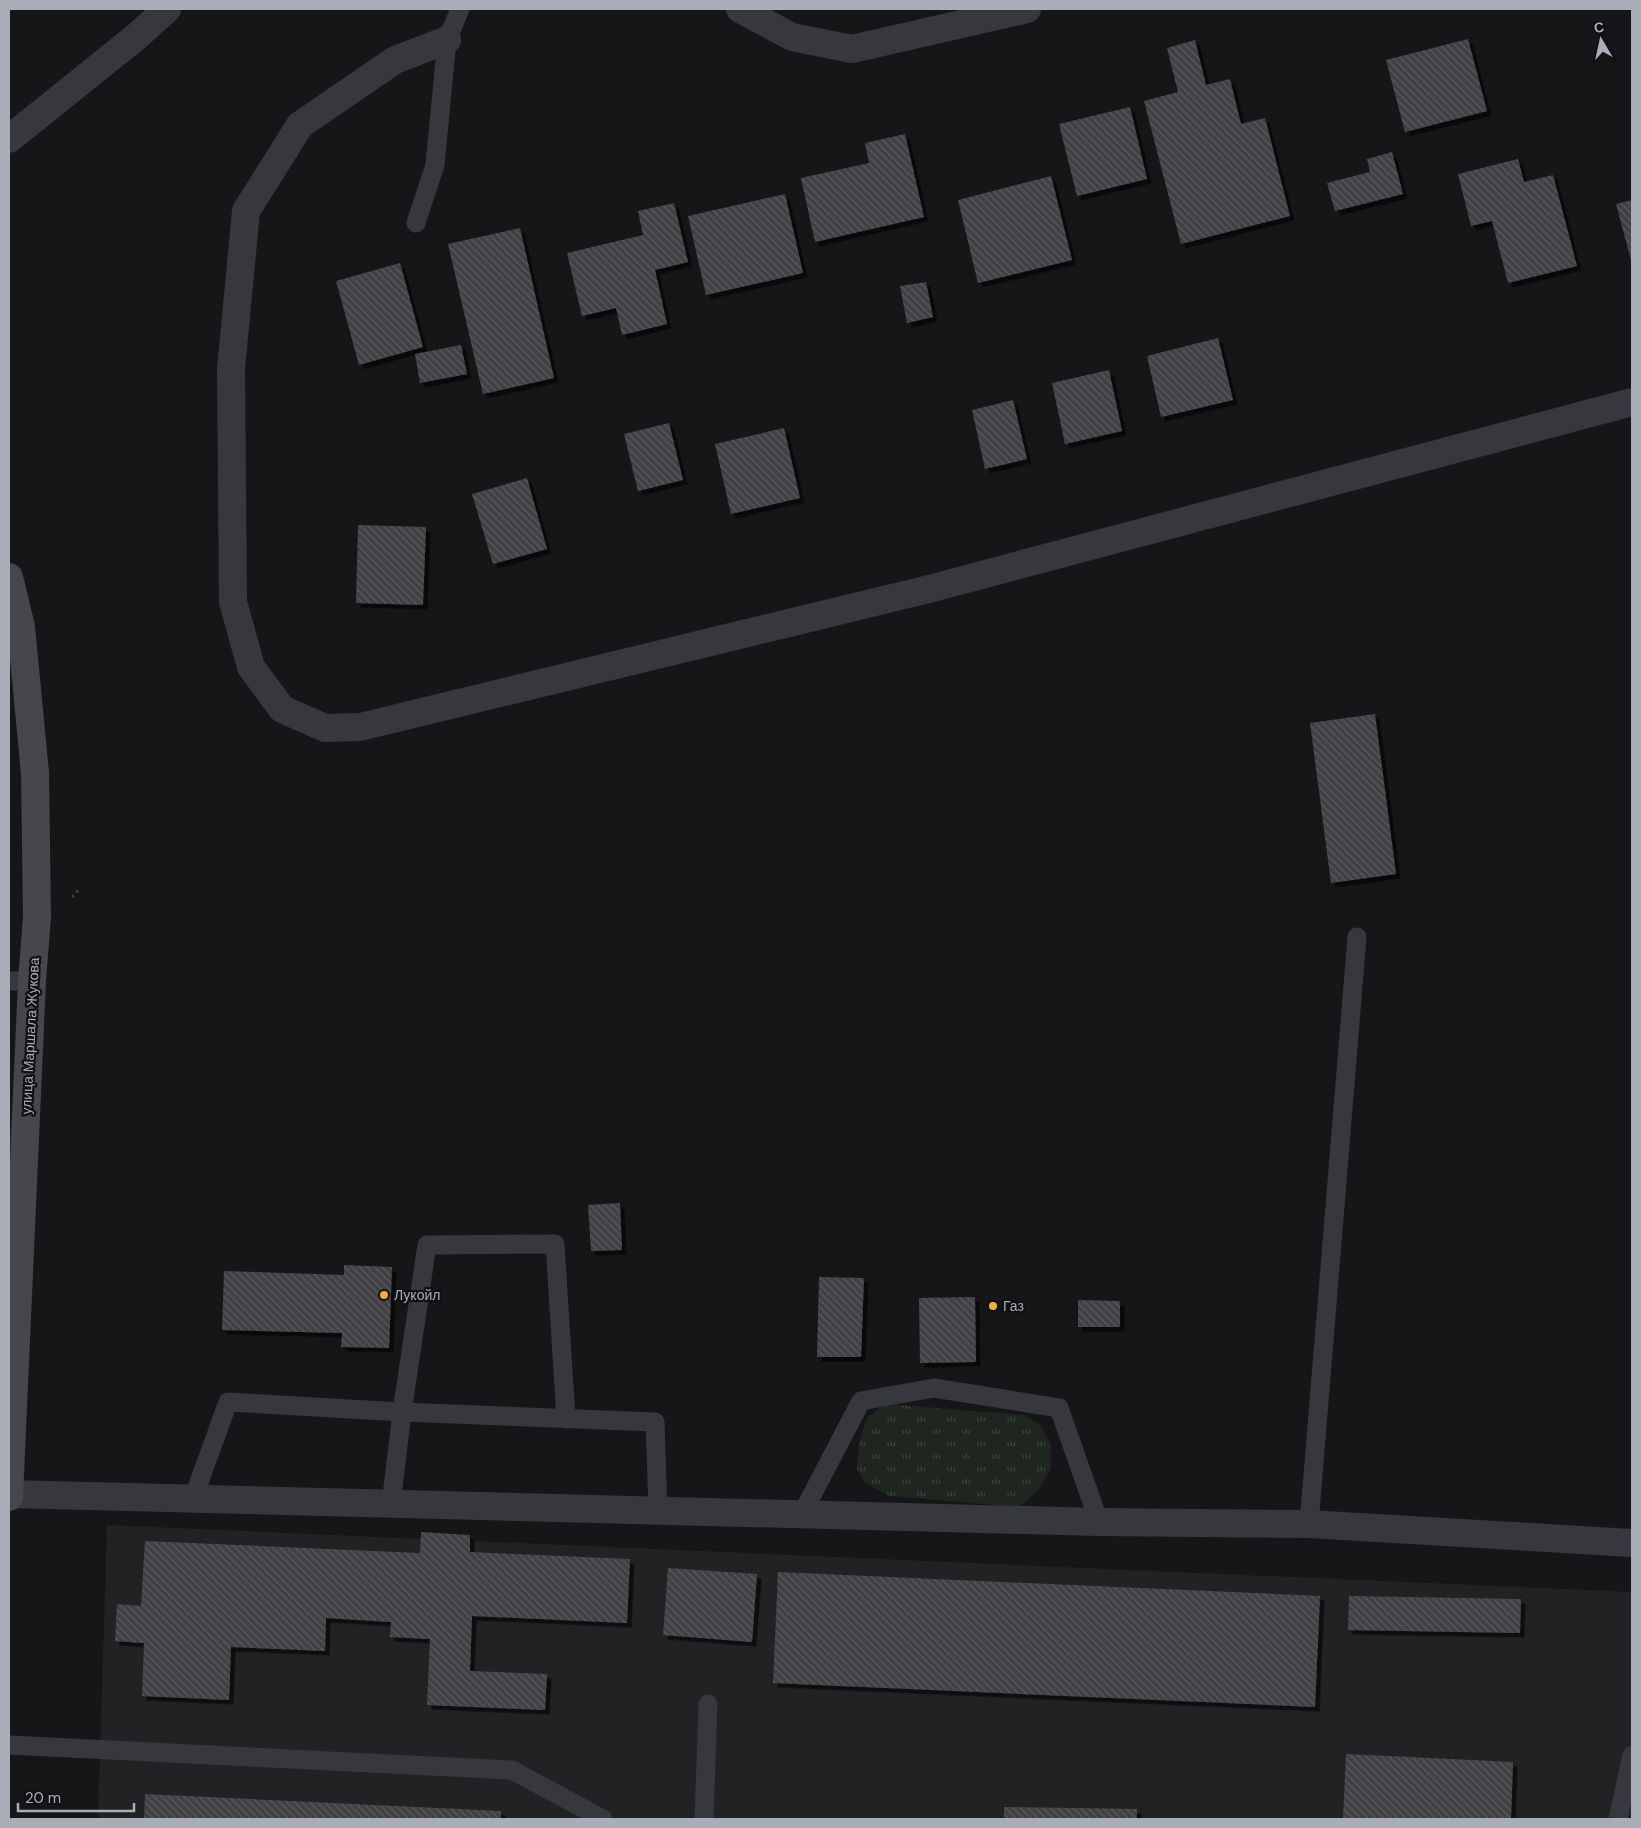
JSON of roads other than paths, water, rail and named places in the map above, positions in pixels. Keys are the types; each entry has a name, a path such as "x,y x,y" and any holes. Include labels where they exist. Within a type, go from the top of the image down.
{"main road":[{"name":"улица Маршала Жукова","path":"9,578 21,627 35,774 37,917 20,981 9,1495"}],"street":[{"path":"9,138 136,37 167,9"},
{"path":"740,9 792,37 852,49 1027,9"},
{"path":"447,40 395,60 300,124 246,211 231,369 232,602 251,667 282,709 325,728 360,727 929,588 1632,402"},
{"path":"9,1495 1099,1522 1309,1524 1632,1543"}],"lane":[{"path":"416,223 434,165 447,40 460,9"},
{"path":"1309,1524 1357,937"},
{"path":"391,1504 402,1412 427,1245 555,1244 566,1419"},
{"path":"802,1514 861,1401 934,1388 1059,1408 1099,1522"},
{"path":"193,1499 228,1402 402,1412 655,1422 658,1511"},
{"path":"704,1819 708,1704"},
{"path":"9,1745 512,1770 603,1819"},
{"path":"1618,1819 1632,1755"}],"place":[{"name":"Лукойл","path":"384,1295"},
{"name":"Газ","path":"993,1306"}]}
